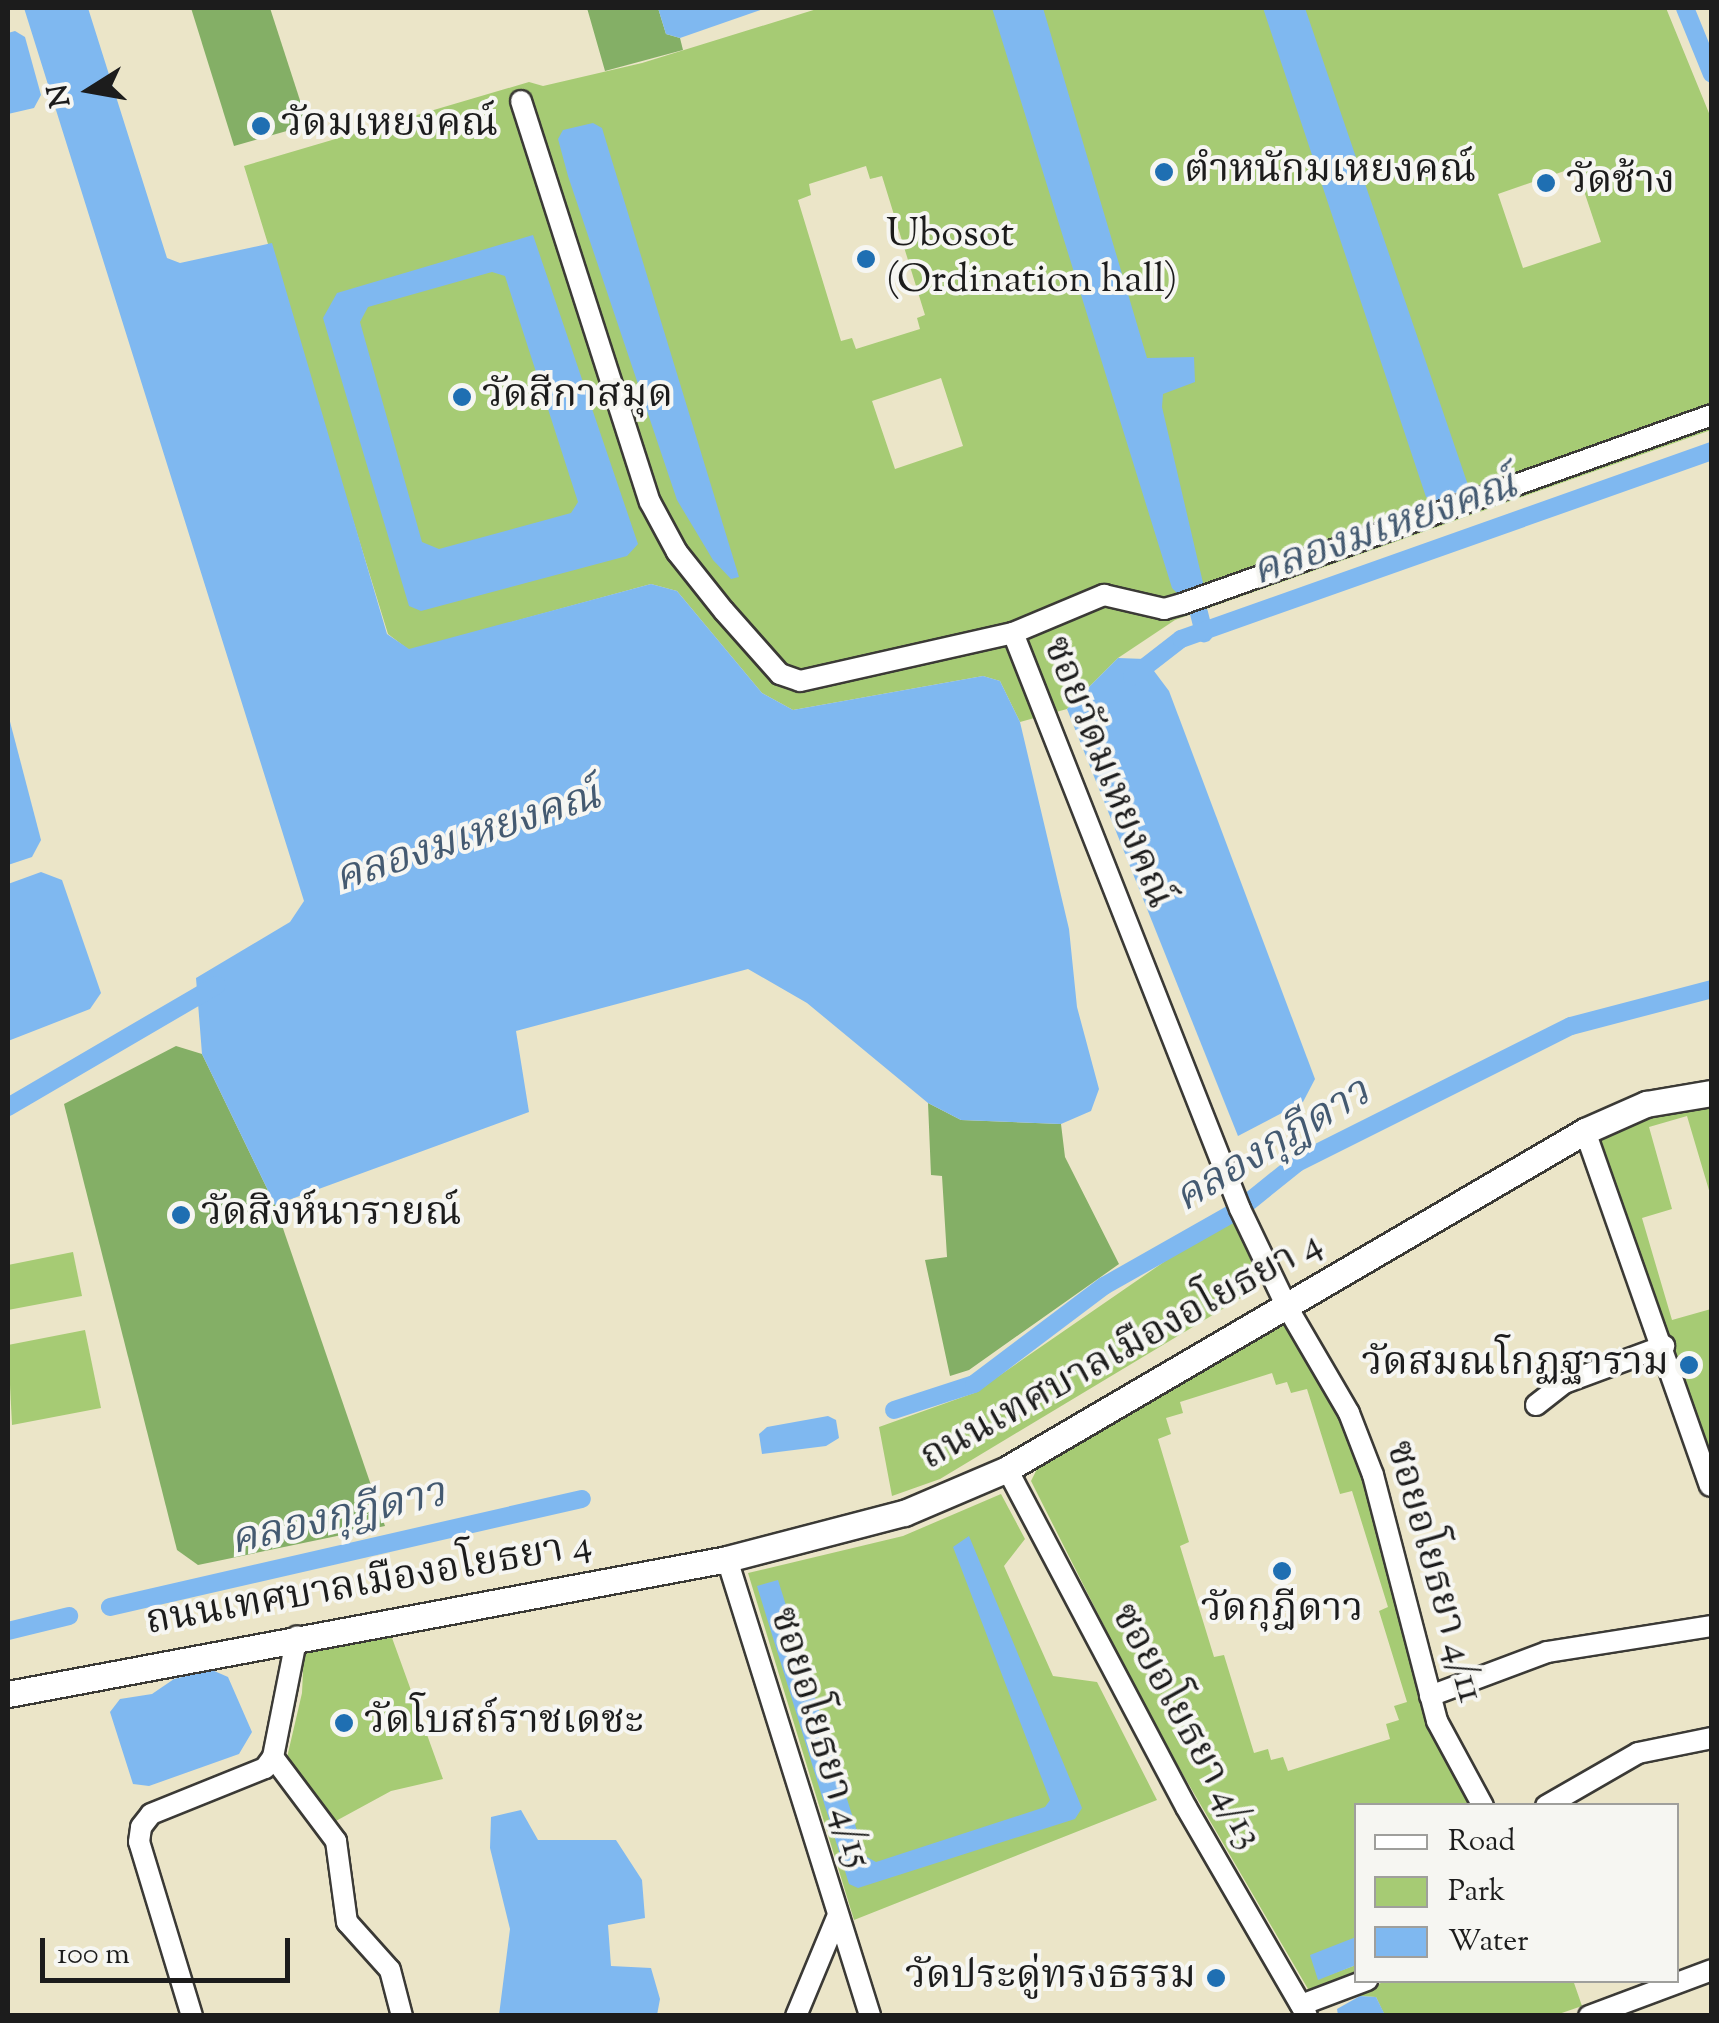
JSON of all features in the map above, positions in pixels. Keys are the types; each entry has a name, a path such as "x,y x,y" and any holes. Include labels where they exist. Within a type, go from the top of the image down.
{"street":[{"name":"ซอยวัดมเหยงคณ์","path":"521,101 650,502 678,552 780,674 800,681 1013,633 1240,1209 1286,1305"},
{"path":"1013,633 1104,595 1164,609 1182,604 1712,415"},
{"name":"ถนนเทศบาลเมืองอโยธยา 4","path":"8,1694 297,1636 727,1559 904,1514 1006,1469 1585,1131 1646,1104 1712,1093"},
{"path":"1585,1131 1664,1346 1710,1486"},
{"name":"ซอยอโยธยา 4/11","path":"1286,1305 1350,1413 1373,1474 1430,1696 1448,1746 1481,1803"},
{"path":"1536,1406 1564,1384 1664,1346"},
{"name":"ซอยอโยธยา 4/13","path":"1006,1469 1304,2010"},
{"name":"ซอยอโยธยา 4/15","path":"727,1559 870,2016"},
{"path":"1430,1696 1547,1652 1712,1626"},
{"path":"192,2016 138,1842 141,1826 151,1814 253,1777 274,1757 297,1636"},
{"path":"1551,1803 1638,1754 1712,1738"},
{"path":"274,1757 336,1842 346,1922 390,1970 402,2016"},
{"path":"796,2016 838,1915"},
{"path":"1679,1982 1712,1970"},
{"path":"1304,2010 1361,1983"},
{"path":"1589,2016 1677,1983"}],"green space":[{"path":"191,8 270,8 308,125 234,146"},
{"path":"587,8 658,8 666,34 680,38 683,50 605,71"},
{"path":"820,8 1666,8 1711,118 1711,430 1175,620 1118,658 1067,709 1020,722 1000,681 983,676 793,710 762,693 677,591 651,584 409,650 388,634 244,166 529,82 543,86 642,63","holes":["866,166 870,179 882,176 925,315 917,318 920,329 856,349 852,338 841,341 798,200 811,195 809,184","1576,167 1601,242 1523,268 1498,194","941,378 963,446 895,469 872,401"]},
{"path":"176,1046 202,1054 275,1205 385,1526 198,1565 177,1550 64,1104"},
{"path":"928,1103 961,1120 1061,1124 1065,1157 1119,1264 969,1370 950,1376 925,1260 947,1257 942,1176 931,1175"},
{"path":"1711,1106 1711,1197 1687,1116 1649,1127 1672,1209 1642,1218 1672,1320 1711,1309 1711,1479 1595,1142 1649,1117"},
{"path":"1232,1215 1259,1280 1256,1289 940,1479 892,1496 879,1427 974,1393"},
{"path":"73,1252 82,1296 8,1310 8,1265"},
{"path":"1288,1321 1352,1434 1421,1702 1472,1803 1354,1803 1354,1939 1318,1979 1354,1966 1354,1977 1317,1991 1308,1989 1153,1723 1031,1481 1039,1465","holes":["1272,1373 1276,1385 1287,1382 1291,1393 1307,1389 1340,1494 1352,1491 1388,1607 1379,1611 1407,1702 1394,1706 1399,1720 1386,1724 1390,1739 1288,1771 1283,1757 1271,1760 1268,1749 1254,1753 1224,1655 1214,1657 1180,1546 1189,1542 1158,1439 1171,1434 1166,1418 1183,1413 1180,1402"]},
{"path":"85,1330 101,1408 12,1425 8,1345"},
{"path":"1001,1494 1025,1539 1004,1566 1053,1676 1097,1682 1157,1800 854,1920 748,1573 903,1536"},
{"path":"391,1635 443,1779 391,1791 334,1822 285,1766 302,1693 304,1650"},
{"path":"1381,1983 1574,1983 1582,2006 1556,2015 1385,2016 1376,1997 1360,1996"}],"water":[{"path":"24,8 88,8 167,258 180,263 272,243 387,634 409,649 651,584 677,591 762,693 793,710 983,676 1000,681 1020,722 1069,929 1077,1007 1099,1089 1091,1111 1061,1124 961,1120 928,1103 807,1003 748,969 516,1031 529,1112 275,1205 202,1054 196,978 290,922 304,901"},
{"path":"658,8 766,8 680,38 666,34"},
{"path":"992,8 1043,8 1147,358 1194,357 1195,382 1163,394 1162,407 1204,587 1178,594 1172,588"},
{"path":"1263,8 1305,8 1469,488 1435,501 1426,497"},
{"path":"15,31 25,37 41,95 34,108 8,114 8,33"},
{"path":"593,123 602,128 739,577 731,579 713,560 677,500 568,176 558,139 563,130"},
{"path":"533,235 638,544 627,556 421,611 409,606 323,318 337,293","holes":["492,272 505,276 578,502 571,513 439,549 422,542 360,322 368,307"]},
{"path":"1118,658 1145,659 1169,691 1315,1079 1303,1102 1238,1136 1067,709"},
{"path":"8,714 41,840 32,857 8,865"},
{"path":"41,872 62,880 101,993 90,1009 8,1041 8,884"},
{"path":"828,1416 836,1420 839,1438 826,1446 762,1454 759,1434 767,1427"},
{"path":"969,1536 1082,1808 1075,1819 858,1888 849,1884 757,1586 778,1580 865,1856 876,1862 1045,1807 1050,1800 953,1547"},
{"path":"212,1670 228,1677 252,1732 239,1754 149,1786 133,1784 110,1712 120,1699 152,1694 174,1679"},
{"path":"521,1810 538,1840 616,1840 642,1880 645,1918 608,1925 611,1966 651,1968 660,1999 657,2015 499,2015 510,1929 490,1848 491,1817"},
{"path":"1354,1938 1354,1966 1318,1980 1310,1955"},
{"path":"1360,1996 1376,1997 1385,2015 1338,2015 1337,2009"}],"waterway":[{"path":"1685,8 1712,74"},
{"name":"คลองมเหยงคณ์","path":"1132,677 1181,639 1712,451"},
{"path":"1199,613 1204,633"},
{"name":"คลองมเหยงคณ์","path":"8,1107 217,985"},
{"name":"คลองกุฎีดาว","path":"894,1410 974,1384 1104,1286 1240,1209 1297,1163 1571,1026 1712,989"},
{"name":"คลองกุฎีดาว","path":"110,1607 582,1499"},
{"name":"คลองกุฎีดาว","path":"8,1631 69,1616"}],"place":[{"name":"วัดมเหยงคณ์","path":"261,126"},
{"name":"ตำหนักมเหยงคณ์","path":"1164,172"},
{"name":"วัดช้าง","path":"1546,183"},
{"name":"Ubosot (Ordination hall)","path":"866,259"},
{"name":"วัดสีกาสมุด","path":"462,397"},
{"name":"วัดสิงห์นารายณ์","path":"181,1215"},
{"name":"วัดสมณโกฏฐาราม","path":"1689,1365"},
{"name":"วัดกุฎีดาว","path":"1282,1571"},
{"name":"วัดโบสถ์ราชเดชะ","path":"344,1723"},
{"name":"วัดประดู่ทรงธรรม","path":"1216,1978"}]}
